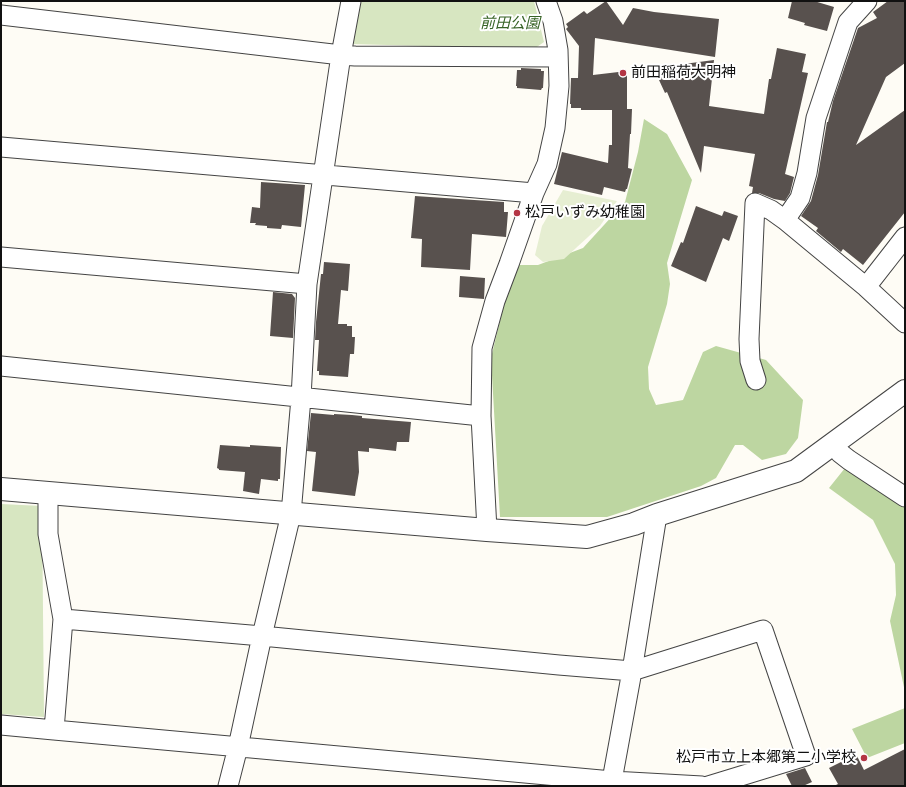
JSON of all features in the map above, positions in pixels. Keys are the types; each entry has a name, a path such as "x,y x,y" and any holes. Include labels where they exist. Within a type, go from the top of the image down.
{"street":[{"path":"228,786 262,636 292,514 301,398 307,284 341,55 351,1"},
{"path":"487,530 481,416 482,348 495,301 534,193 547,164 555,128 559,86 558,50 553,21 546,1"},
{"path":"785,220 800,198 807,173 816,118 848,22 867,1"},
{"path":"1,15 341,55 557,57"},
{"path":"1,147 323,176 534,193"},
{"path":"756,380 750,361 749,346 755,203 771,210 785,220 866,287 905,323"},
{"path":"866,287 905,237"},
{"path":"1,257 307,284"},
{"path":"1,366 481,416"},
{"path":"1,489 587,537 634,524 657,515 796,471 905,391"},
{"path":"834,444 840,453 849,460 905,497"},
{"path":"48,493 48,534 63,619 54,730"},
{"path":"612,783 657,515"},
{"path":"63,619 632,671 763,630 806,756 708,786"},
{"path":"1,725 612,783 702,786"}],"green space":[{"name":"前田公園","path":"359,1 534,1 544,42 534,49 351,44"},
{"path":"644,119 667,134 692,180 667,263 670,284 667,304 648,367 649,389 656,405 683,400 703,352 716,346 766,360 803,400 798,438 786,454 762,460 743,445 735,445 716,478 701,486 607,517 500,517 491,358 505,300 516,265 538,265 583,248 625,202 638,152"},
{"path":"563,190 617,201 600,226 564,259 543,262 535,255 542,226"},
{"path":"845,468 905,506 905,692 890,621 896,595 895,564 873,520 829,488"},
{"path":"1,504 42,506 44,717 1,714"},
{"path":"905,708 905,743 867,758 852,729"}],"building":[{"path":"606,1 623,25 633,8 654,12 719,19 715,57 595,38 593,75 627,71 627,109 632,109 628,168 632,169 627,189 625,192 604,187 602,195 554,184 562,152 608,163 609,145 612,145 612,110 581,110 581,108 571,108 571,78 578,78 579,46 566,29 568,27 566,24 584,11 587,14"},
{"path":"792,1 814,1 834,7 827,31 804,25 805,23 788,18"},
{"path":"888,1 905,1 905,63 886,77 856,145 905,110 905,212 863,265 843,249 841,252 816,231 818,228 801,216 811,201 818,175 827,122 858,28 877,18 873,12"},
{"path":"777,48 806,54 802,72 808,73 785,174 794,177 790,193 785,201 774,199 759,193 752,193 753,187 749,186 755,154 704,146 701,173 667,92 665,93 659,80 661,67 714,60 709,106 764,114 769,79 771,79"},
{"path":"521,68 541,69 541,71 544,71 543,88 541,90 517,88 517,70 521,70"},
{"path":"261,182 305,185 301,227 282,225 281,229 267,228 267,226 250,223 252,207 260,208"},
{"path":"415,196 504,202 504,212 508,212 506,237 472,234 470,270 421,267 422,239 411,238"},
{"path":"696,206 722,216 724,211 738,216 729,241 723,238 706,282 671,266 681,242 683,243"},
{"path":"324,262 350,264 348,291 341,290 338,324 347,324 347,326 352,326 352,337 355,337 354,354 350,354 348,377 319,375 319,371 317,371 319,340 315,340 316,322 321,274 323,274"},
{"path":"460,276 485,278 484,299 459,297"},
{"path":"273,292 292,294 295,298 293,338 270,336"},
{"path":"311,413 352,415 362,416 362,418 411,422 409,442 397,442 396,451 369,448 369,452 358,451 359,472 355,496 312,491 316,452 307,451"},
{"path":"220,445 281,447 280,479 278,479 278,481 261,479 259,494 243,491 245,472 219,470 217,468"},
{"path":"905,749 905,786 834,786 838,784 829,768 857,756 864,770"},
{"path":"805,768 812,782 803,786 792,786 786,774"}],"place":[{"name":"前田稲荷大明神","path":"623,73"},
{"name":"松戸いずみ幼稚園","path":"517,213"},
{"name":"松戸市立上本郷第二小学校","path":"864,758"}]}
